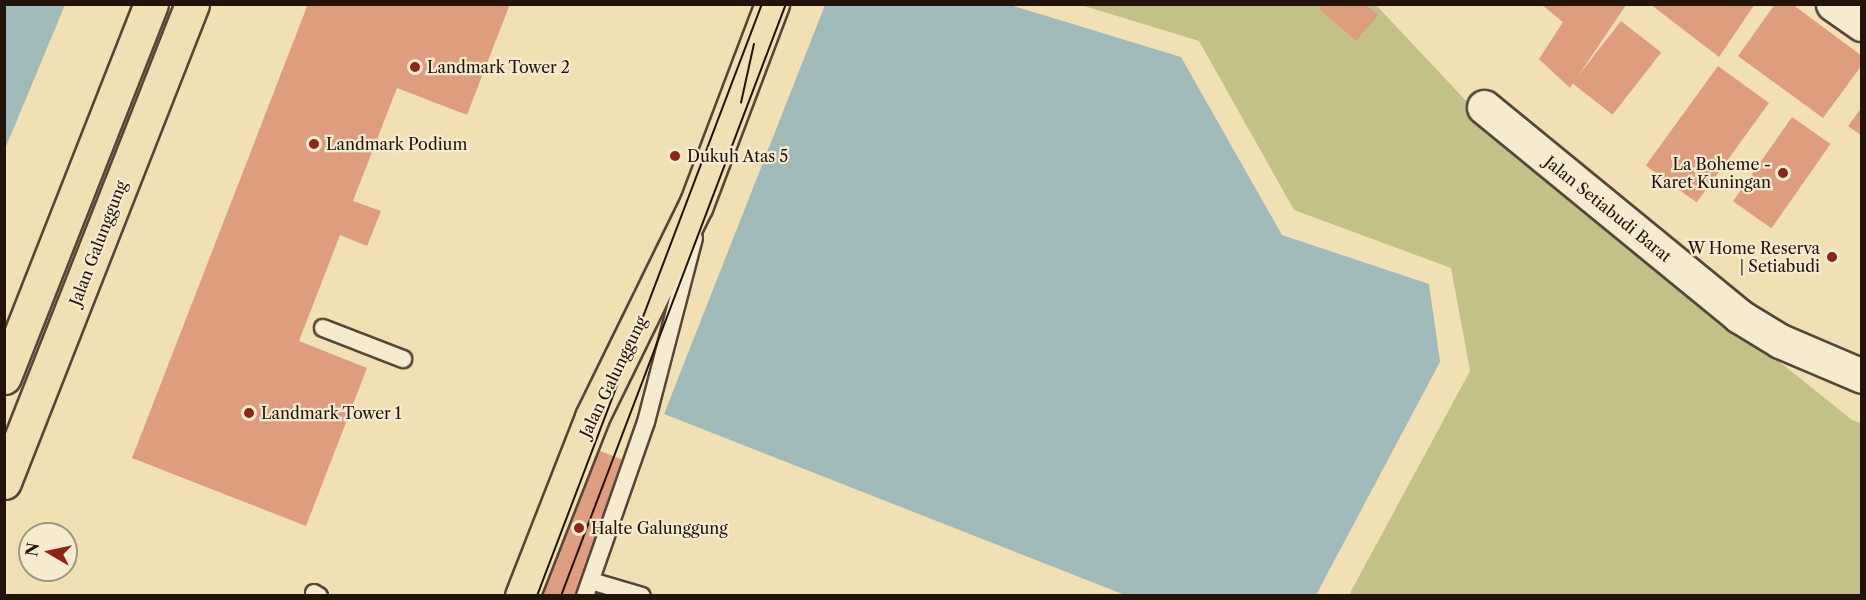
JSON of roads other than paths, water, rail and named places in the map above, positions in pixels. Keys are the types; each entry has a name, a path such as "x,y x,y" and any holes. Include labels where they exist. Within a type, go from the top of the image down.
{"main road":[{"path":"4,377 151,4"},
{"name":"Jalan Galunggung","path":"4,482 192,4"},
{"name":"Jalan Galunggung","path":"522,596 592,417 675,252 713,161 772,4"}],"street":[{"path":"1833,4 1862,24"},
{"name":"Jalan Setiabudi Barat","path":"1484,107 1739,316 1780,341 1862,376"}],"lane":[{"name":"Jalan Galunggung","path":"588,588 646,422 713,161"},
{"path":"323,328 403,359"},
{"path":"588,588 642,596"}],"water":[{"path":"4,5 65,5 5,149"},
{"path":"825,5 1010,5 1181,57 1282,235 1429,284 1440,362 1316,595 1125,595 664,414"}],"tram line":[{"path":"537,596 762,4"},
{"path":"561,596 786,4"},
{"path":"741,103 754,44"}],"place":[{"name":"Landmark Tower 2","path":"415,67"},
{"name":"Landmark Podium","path":"314,144"},
{"name":"Dukuh Atas 5","path":"675,156"},
{"name":"La Boheme - Karet Kuningan","path":"1783,173"},
{"name":"W Home Reserva | Setiabudi","path":"1832,257"},
{"name":"Landmark Tower 1","path":"249,413"},
{"name":"Halte Galunggung","path":"579,528"}]}
